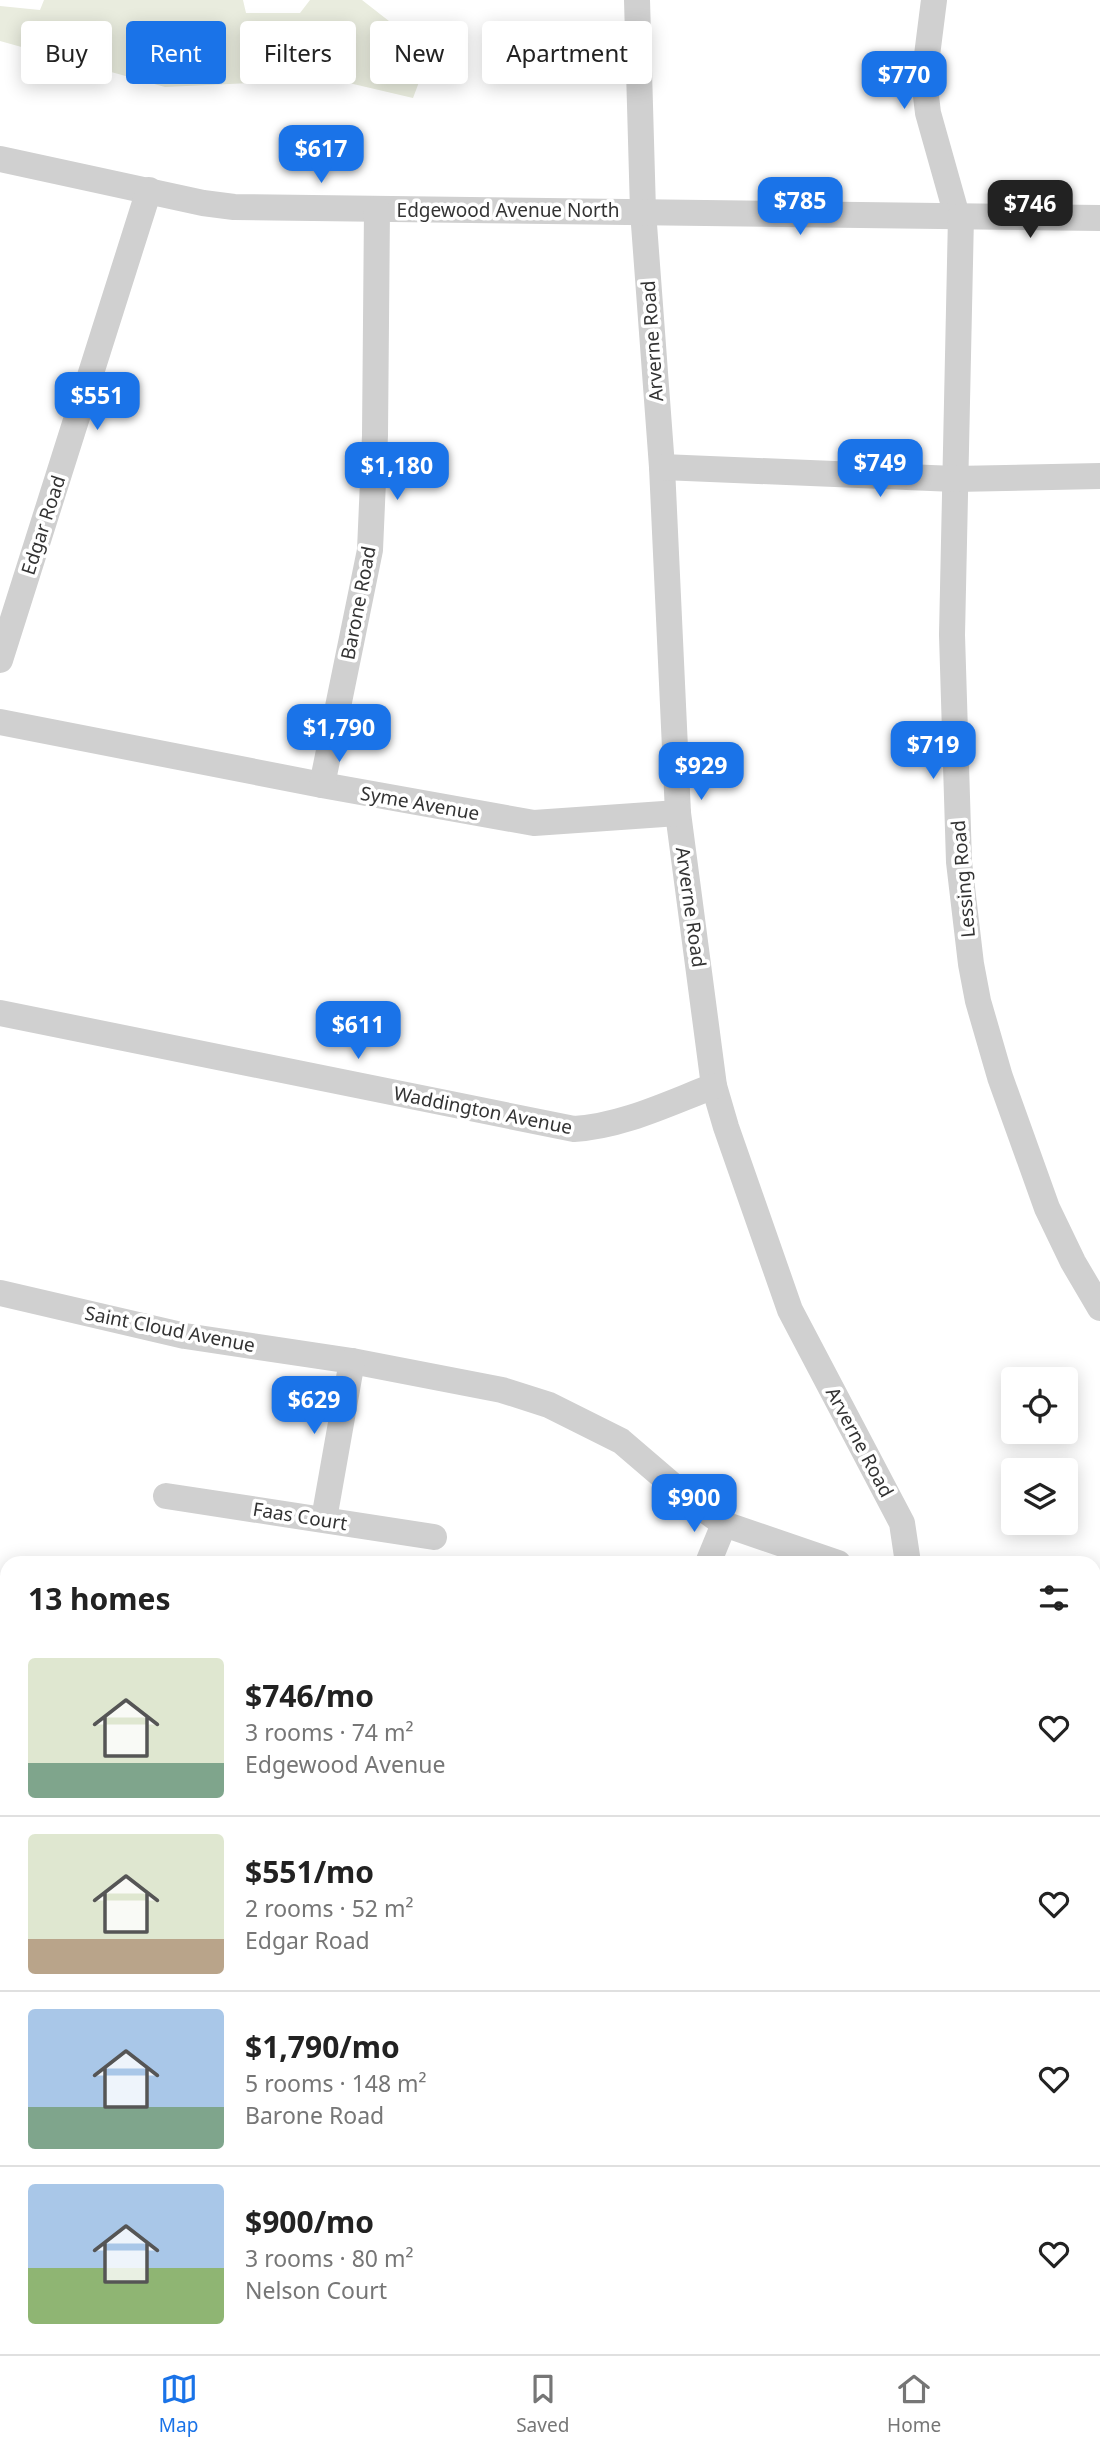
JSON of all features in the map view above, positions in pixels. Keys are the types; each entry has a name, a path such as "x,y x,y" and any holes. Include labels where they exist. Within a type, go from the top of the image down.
{"street":[{"name":"Arverne Road","path":"637,0 643,211 662,467 678,813 714,1086 790,1310 902,1522 907,1556"},
{"name":"Lessing Road","path":"934,0 923,79 928,113 959,216 952,635 959,862 971,964 978,1001 1000,1077 1047,1208 1073,1262 1100,1308"},
{"name":"Edgewood Avenue North","path":"0,159 203,203 234,207 1100,218"},
{"name":"Edgar Road","path":"0,660 149,190"},
{"name":"Barone Road","path":"321,785 370,550 375,435 377,209"},
{"path":"662,467 956,479 1100,476"},
{"name":"Syme Avenue","path":"0,722 321,785 534,823 678,813"},
{"name":"Waddington Avenue","path":"0,1013 574,1129 595,1128 621,1121 714,1086"},
{"name":"Saint Cloud Avenue","path":"0,1293 185,1336 352,1361 502,1390 549,1405 584,1420 621,1441 684,1495 724,1524 818,1556"},
{"path":"324,1519 352,1361"},
{"name":"Faas Court","path":"166,1496 434,1537"},
{"path":"711,1556 724,1524"}],"shaded area":[{"path":"44,0 243,0 246,13 300,13 310,0 362,0 389,21 370,21 370,84 418,84 413,98 353,84 356,84 356,21 240,21 240,83 165,87 154,84 226,84 226,21 126,21 126,76 112,72 112,21 21,21 21,47 0,41 0,6 40,10"}]}
